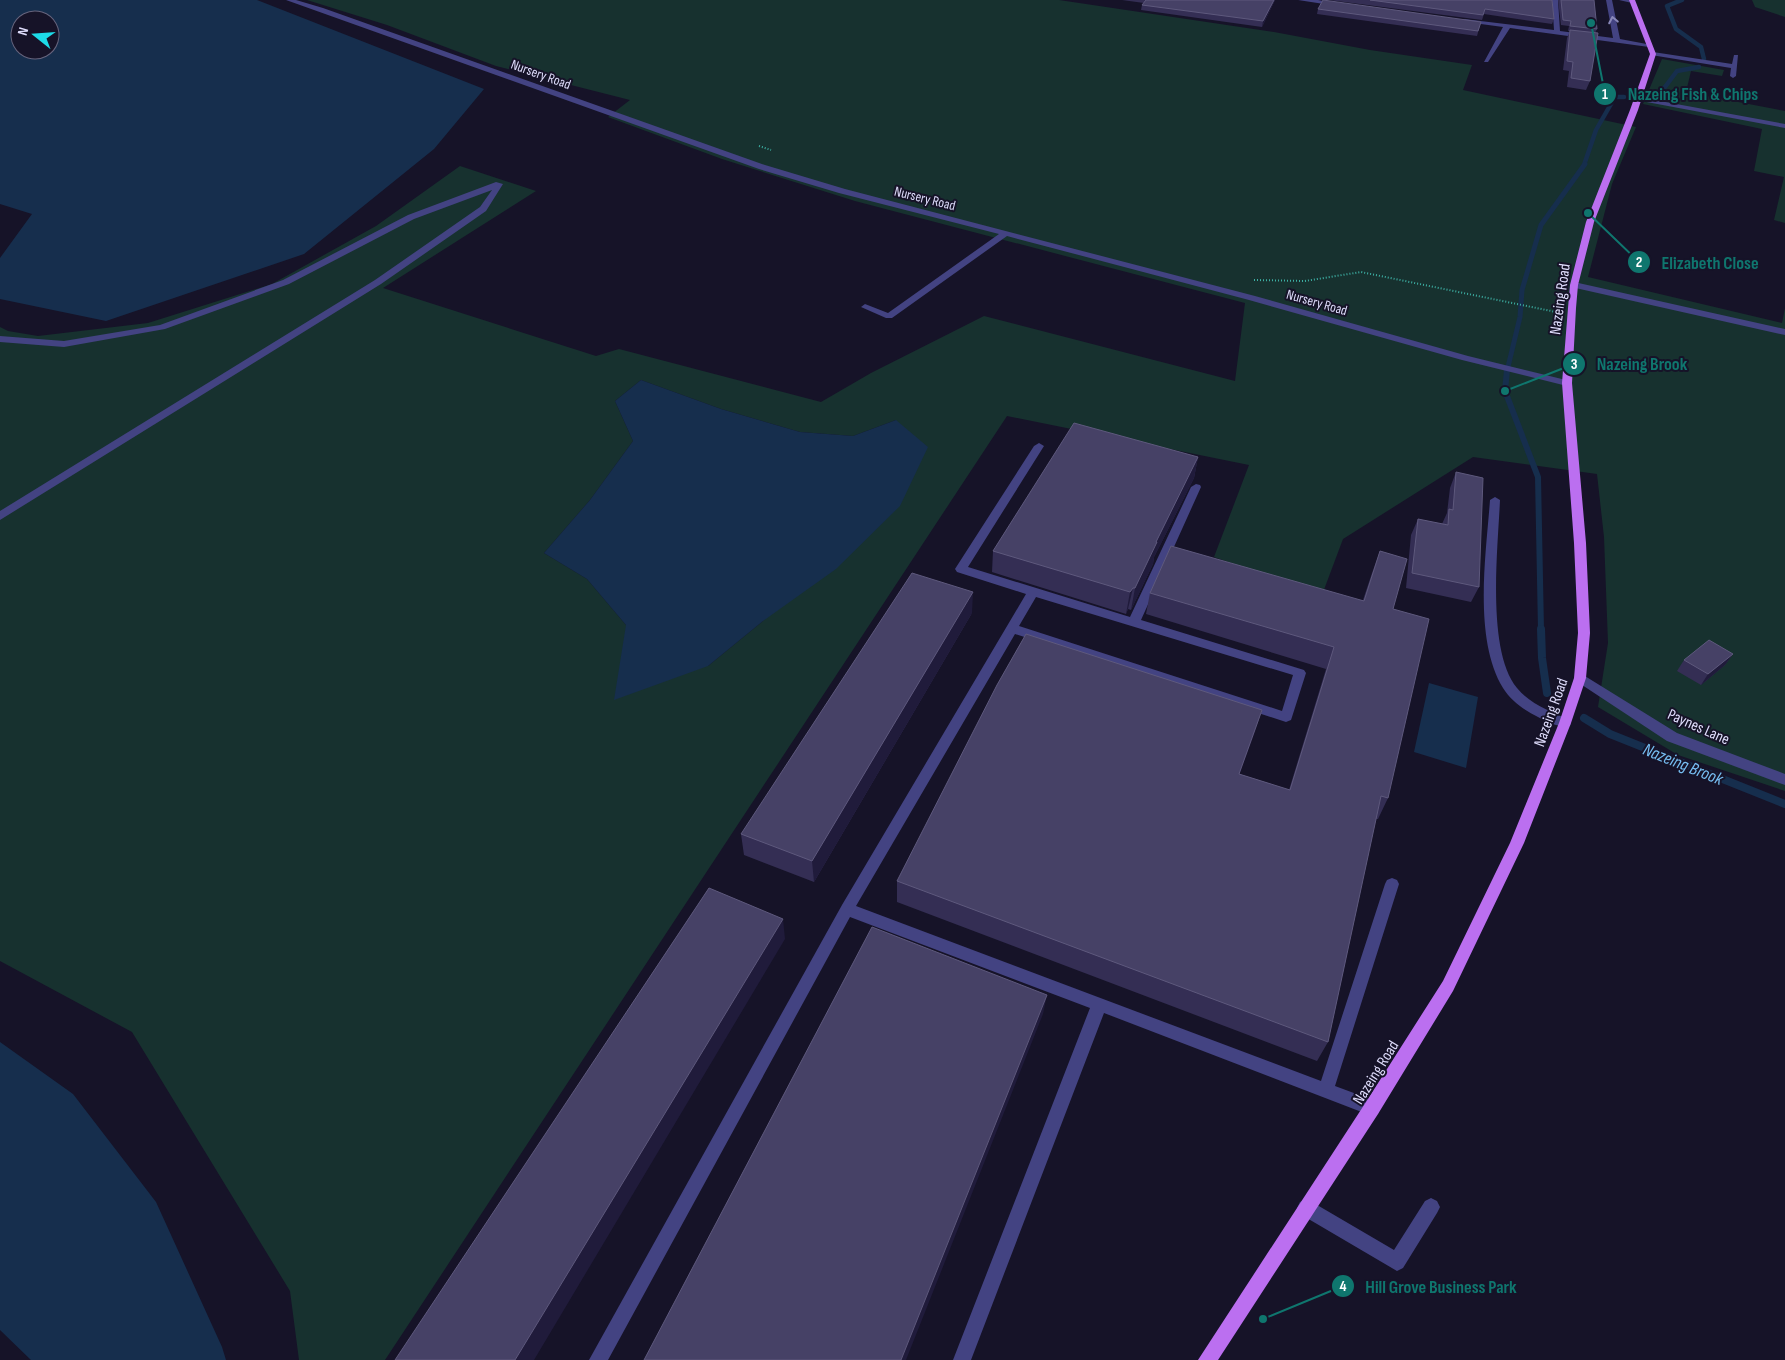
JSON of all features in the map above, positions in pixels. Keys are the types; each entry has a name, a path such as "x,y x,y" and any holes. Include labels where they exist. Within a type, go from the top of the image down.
{"main road":[{"path":"1632,0 1651,49"},
{"name":"Nazeing Road","path":"1207,1360 1372,1108 1452,977 1517,843 1565,723 1580,678 1584,633 1580,543 1568,383 1574,285 1590,222 1638,99 1651,49"}],"street":[{"name":"Nursery Road","path":"289,0 321,8 543,90 762,167 842,191 1252,298 1522,373 1568,383"},
{"path":"1301,0 1342,5"},
{"path":"1555,0 1557,32"},
{"path":"1609,0 1616,41"},
{"path":"1622,0 1632,0"},
{"path":"1455,19 1616,41 1734,66"},
{"path":"1486,61 1509,26"},
{"path":"1733,76 1736,56"},
{"path":"1638,99 1785,126"},
{"path":"0,339 64,344 162,327 286,282 411,217 500,184 482,209 378,282 0,516"},
{"path":"865,307 889,316 1006,233"},
{"path":"1574,285 1785,332"},
{"path":"1011,628 1286,717 1300,673 961,569 1039,446"},
{"path":"1134,622 1196,487"},
{"path":"1495,500 1491,630 1501,672 1509,686 1521,699 1540,713 1565,723"},
{"path":"598,1360 847,909 1033,592"},
{"name":"Paynes Lane","path":"1580,678 1672,737 1785,780"},
{"path":"1326,1089 1392,884"},
{"path":"847,909 1372,1108"},
{"path":"962,1360 1099,1005"},
{"path":"1306,1208 1397,1262 1431,1207"}],"path":[{"path":"758,146 774,151"},
{"path":"1250,280 1305,281 1361,272 1559,313"}],"green space":[{"path":"307,0 1059,0 1274,32 1370,50 1472,65 1463,90 1636,127 1612,184 1588,277 1782,323 1785,308 1785,791 1678,755 1598,707 1608,643 1604,537 1597,474 1473,457 1343,539 1322,595 1214,557 1249,465 1007,416 385,1360 299,1360 290,1291 132,1032 0,961 0,327 8,331 38,336 148,323 272,284 376,226 460,166 536,191 383,288 596,356 619,349 821,402 871,373 984,316 1235,381 1245,303 855,201 722,159 608,117 630,100 496,66 387,25","holes":["641,380 721,409 800,432 853,436 896,420 763,621 708,666 626,625 587,579 544,553 590,500 633,441 615,401"]},
{"path":"1752,0 1785,0 1785,17 1755,7"},
{"path":"1662,59 1724,70 1722,76 1691,71 1686,92 1785,111 1785,223 1774,220 1784,177 1754,171 1762,129 1643,104"}],"water":[{"path":"0,0 257,0 484,89 434,149 304,254 106,321 0,299 0,258 32,214 0,204"},
{"path":"641,380 721,409 800,432 853,436 896,420 928,447 900,506 836,569 763,621 708,666 614,700 626,625 587,579 544,553 590,500 633,441 615,401"},
{"path":"1429,683 1478,697 1466,768 1414,752"},
{"path":"0,1042 73,1094 156,1202 222,1347 226,1360 31,1360 0,1330"}],"building":[{"path":"1146,0 1274,0 1263,21 1142,5"},
{"path":"1323,0 1481,22 1478,31 1318,9"},
{"path":"1370,0 1552,0 1554,19 1485,9 1483,15"},
{"path":"1561,0 1594,0 1597,29 1570,26 1571,21 1563,20"},
{"path":"1570,30 1598,33 1590,81 1571,78 1573,62 1567,61"},
{"path":"1074,423 1198,457 1135,588 1130,592 993,551"},
{"path":"1456,472 1483,478 1479,587 1412,573 1418,519 1448,525 1449,509 1453,510"},
{"path":"1171,546 1364,601 1380,551 1407,559 1393,609 1429,619 1388,798 1381,796 1328,1042 897,881 997,685 1026,634 1262,710 1239,774 1290,790 1334,647 1150,593"},
{"path":"912,573 973,592 812,861 741,834"},
{"path":"1709,640 1733,654 1708,674 1684,660"},
{"path":"709,888 783,919 515,1360 395,1360"},
{"path":"872,927 1047,995 901,1360 644,1360"}],"waterway":[{"name":"Nazeing Brook","path":"1682,0 1667,6 1676,29 1701,47 1704,59"},
{"name":"Nazeing Brook","path":"1653,97 1665,87 1677,71 1699,67"},
{"name":"Nazeing Brook","path":"1584,165 1596,130 1615,97 1624,97"},
{"name":"Nazeing Brook","path":"1507,371 1520,317 1522,290 1541,225 1585,164"},
{"name":"Nazeing Brook","path":"1507,370 1505,391 1538,477 1541,630"},
{"name":"Nazeing Brook","path":"1541,629 1542,658 1547,693"},
{"name":"Nazeing Brook","path":"1584,718 1610,734 1785,804"}],"place":[{"name":"Nazeing Fish & Chips","path":"1591,23"},
{"name":"Elizabeth Close","path":"1588,213"},
{"name":"Nazeing Brook","path":"1505,391"},
{"name":"Hill Grove Business Park","path":"1263,1319"}]}
